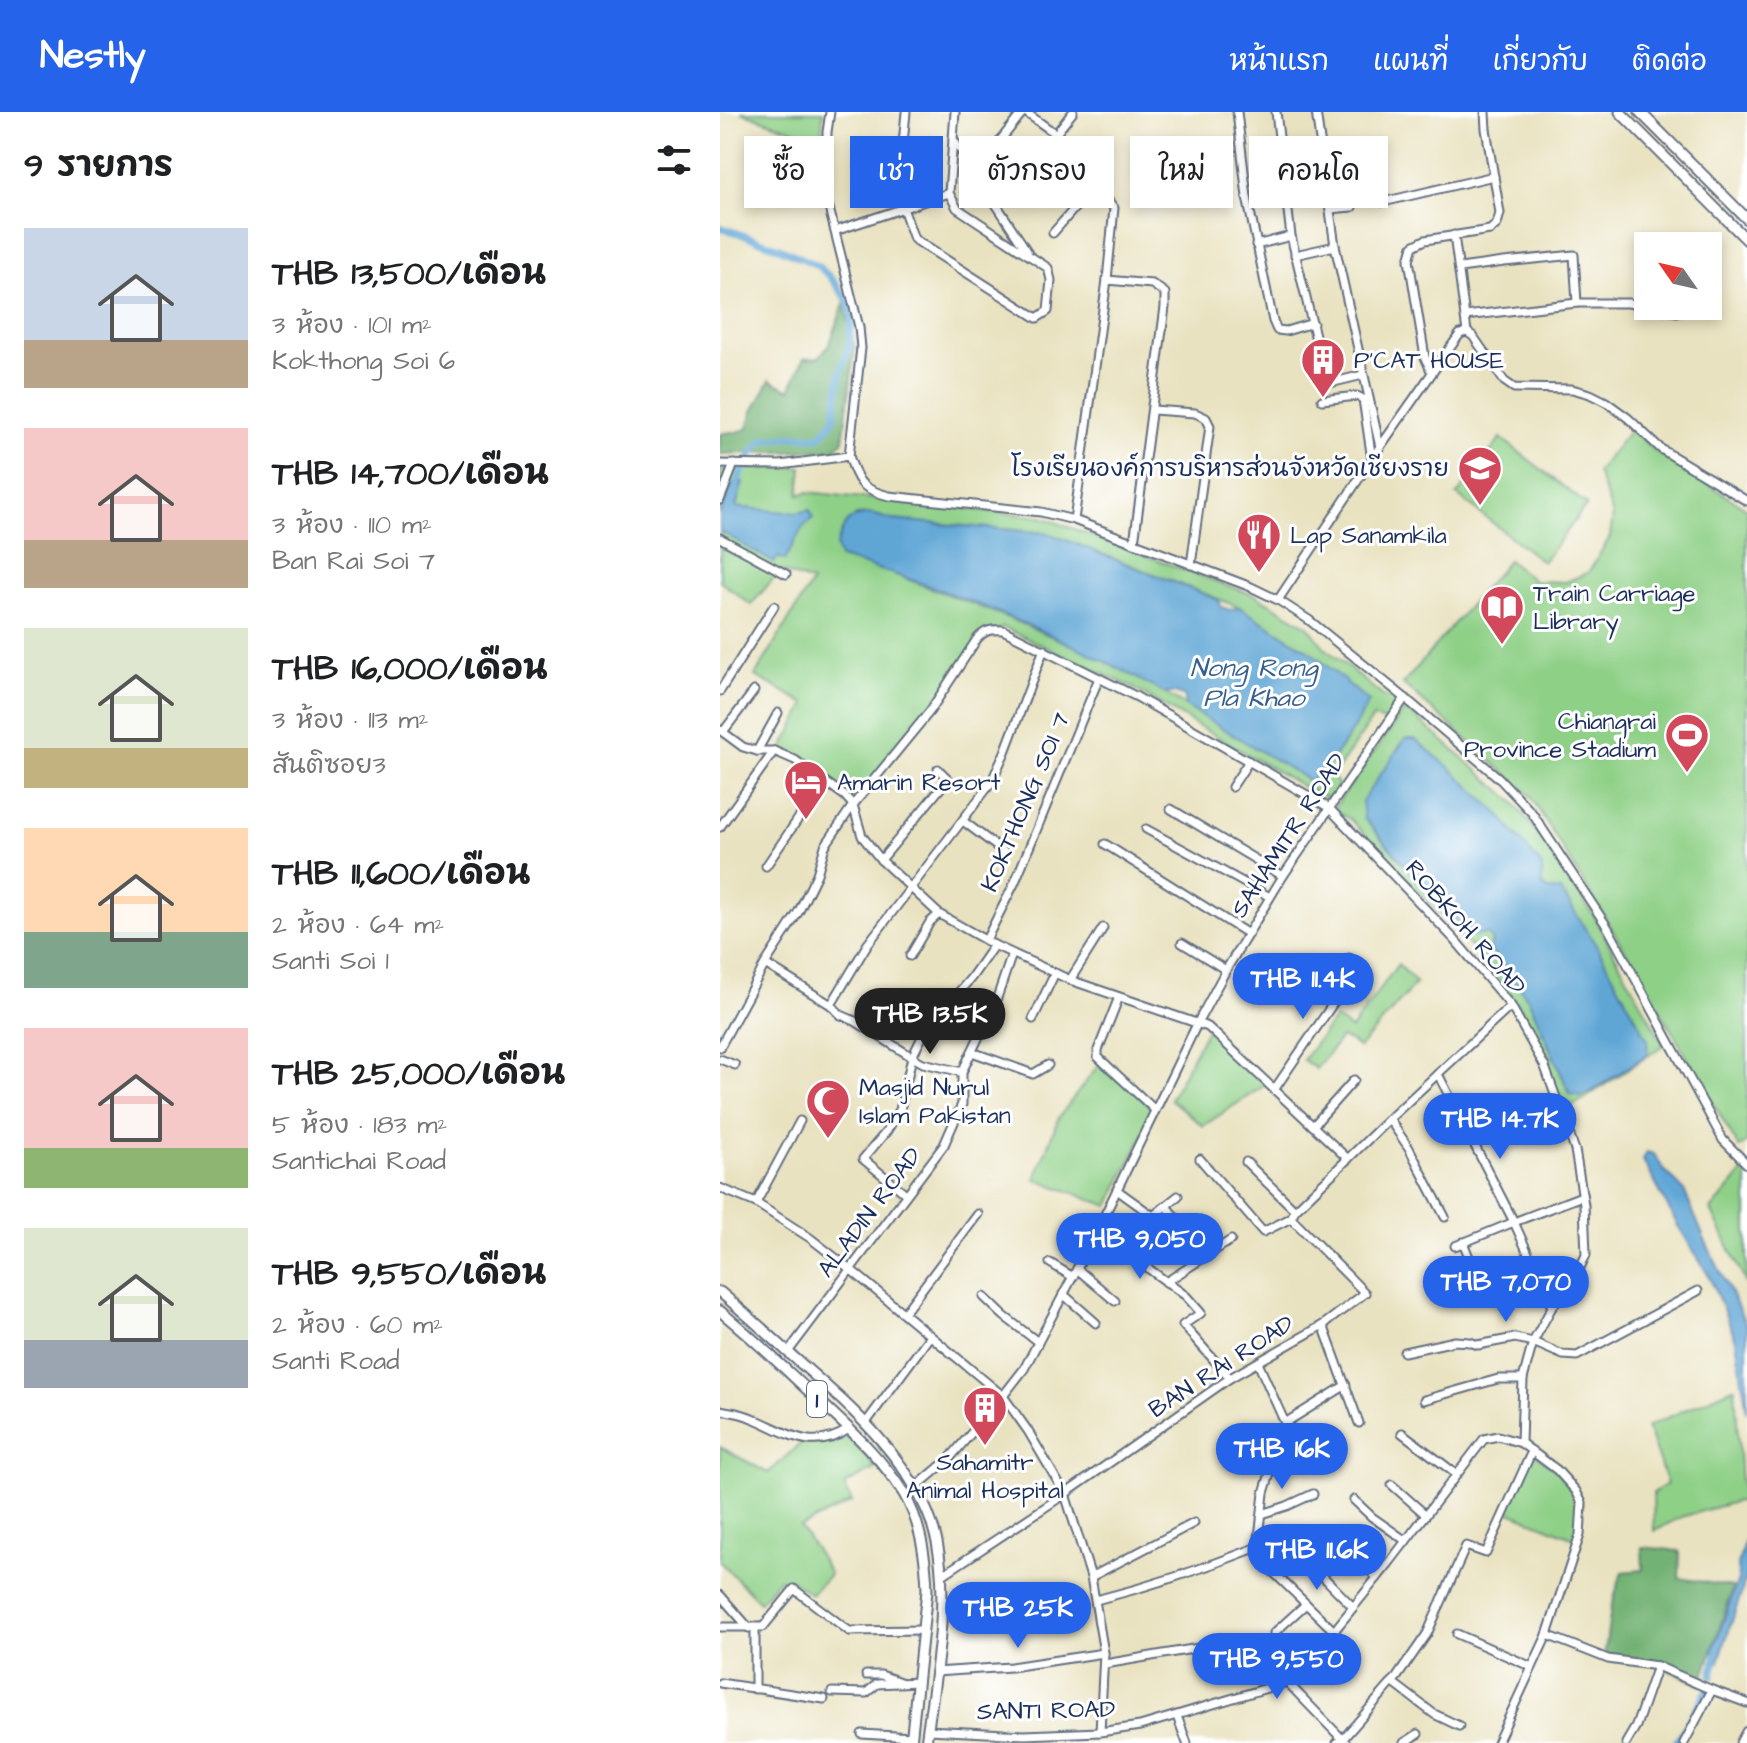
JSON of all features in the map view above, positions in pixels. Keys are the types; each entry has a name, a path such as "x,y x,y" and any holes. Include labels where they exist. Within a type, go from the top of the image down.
{"main road":[{"path":"1620,112 1747,240"},
{"path":"1640,112 1747,219"},
{"name":"1","path":"720,1292 824,1383 865,1424 916,1487 936,1540 941,1576 941,1612 926,1743"},
{"name":"1","path":"720,1311 849,1429 905,1495 922,1540 927,1590 911,1740"},
{"path":"905,1495 916,1487"},
{"path":"1741,1743 1747,1732"}],"street":[{"path":"830,112 826,196 859,327 861,348 849,456 856,477 871,491 889,496 1041,512 1074,520 1251,587 1309,620 1499,778 1532,813 1608,928 1723,1140 1746,1161"},
{"path":"904,136 906,112"},
{"path":"835,231 903,208 914,239 1037,318 1048,311 1051,280 1048,268 957,208 949,193 955,112"},
{"path":"1004,136 1024,112 1056,134 1073,112"},
{"path":"1237,112 1247,197 1273,321 1277,330 1286,331 1313,323"},
{"path":"1276,112 1279,136"},
{"path":"1316,112 1319,136"},
{"path":"1432,373 1425,357 1409,260 1413,246 1425,240 1490,230 1497,224 1500,213 1485,112"},
{"path":"953,139 1030,256"},
{"path":"1388,201 1494,176"},
{"path":"943,195 949,193"},
{"path":"1053,233 1075,208"},
{"path":"1074,520 1114,208"},
{"path":"1288,208 1295,255 1325,377 1330,383 1363,375"},
{"path":"1341,208 1330,209 1335,246 1380,447"},
{"path":"1454,235 1467,332 1504,381 1514,388 1572,389 1590,394 1628,418 1661,449 1747,501"},
{"path":"1256,245 1291,236"},
{"path":"1295,255 1335,246"},
{"path":"1460,268 1574,255 1577,303"},
{"path":"1107,280 1152,284 1165,293 1153,410 1134,543"},
{"path":"1465,316 1577,303 1634,304"},
{"path":"1278,600 1432,373 1460,334 1467,332"},
{"path":"1322,400 1357,396 1363,399 1372,460"},
{"path":"1153,410 1195,413 1206,418 1210,426 1191,565"},
{"path":"720,464 780,465 849,456"},
{"path":"720,500 734,464"},
{"path":"720,538 786,574"},
{"path":"720,691 774,606"},
{"name":"ROBKOH ROAD","path":"721,1046 765,964 799,911 817,874 825,846 853,805 930,711 982,633 990,629 1003,630 1044,649 1328,807 1455,940 1511,1006 1545,1067 1575,1150 1586,1255 1573,1282 1552,1307 1533,1342 1523,1379 1521,1443"},
{"path":"831,1005 867,945 991,783 1044,649"},
{"name":"KOKTHONG SOI 7","path":"906,1194 863,1159 900,1110 912,1057 928,1029 971,978 990,942 1099,678"},
{"path":"754,691 722,731 743,747 774,751 795,760 845,796 853,805 862,836 881,860 939,914 1012,954 1070,980 1208,1027 1348,1159"},
{"name":"SAHAMITR ROAD","path":"916,1487 950,1458 1024,1369 1097,1231 1226,970 1328,807 1405,698"},
{"path":"757,751 778,713"},
{"path":"720,827 774,751"},
{"path":"1232,787 1249,761"},
{"path":"881,860 948,779 938,769"},
{"path":"766,866 824,781"},
{"path":"1171,809 1283,876"},
{"path":"963,821 1004,852"},
{"path":"1146,829 1270,897"},
{"path":"1105,844 1248,934"},
{"path":"910,956 930,922 939,914"},
{"path":"1070,980 1103,928"},
{"path":"1182,943 1226,970"},
{"name":"ALADIN ROAD","path":"788,1352 944,1145 962,1104 962,1072 996,1001 1012,954"},
{"path":"1274,1090 1349,980 1349,958"},
{"path":"765,964 831,1005 841,1015 912,1057 923,1063 962,1072"},
{"path":"1033,1019 1055,973"},
{"path":"1119,997 1098,1057 1155,1110"},
{"path":"1200,1159 1263,1232 1293,1214 1389,1119 1511,1006"},
{"path":"972,1052 1033,1074 1048,1065"},
{"path":"720,1059 735,1065"},
{"path":"1438,1074 1514,1222 1552,1307"},
{"path":"1313,1126 1354,1080"},
{"path":"1389,1119 1409,1148 1445,1217"},
{"path":"756,1203 800,1121"},
{"path":"1246,1162 1293,1214"},
{"path":"720,1188 756,1203 850,1269 1003,1396 1028,1431 1065,1494 1091,1577 1105,1664 1100,1732"},
{"path":"1117,1190 1153,1216 1178,1196"},
{"path":"1484,1295 1459,1244 1582,1196"},
{"path":"1166,1206 1206,1256"},
{"path":"904,1313 978,1214"},
{"name":"BAN RAI ROAD","path":"941,1576 1065,1494 1230,1378 1323,1325 1365,1293 1293,1214"},
{"path":"1097,1231 1186,1296 1201,1313 1183,1325 1230,1378"},
{"path":"1166,1282 1231,1240"},
{"path":"1050,1263 1073,1277"},
{"path":"1077,1269 1115,1301"},
{"path":"1404,1352 1455,1341 1478,1345 1515,1338 1563,1355 1577,1356 1698,1291"},
{"path":"1063,1294 1096,1323"},
{"path":"984,1297 1038,1342"},
{"path":"1323,1325 1359,1423"},
{"path":"865,1424 930,1336"},
{"path":"1258,1363 1285,1423 1264,1493 1258,1547 1264,1563 1334,1631"},
{"path":"1424,1400 1498,1379 1523,1379"},
{"path":"1285,1423 1346,1385"},
{"path":"720,1410 749,1416 803,1439 833,1438 849,1429"},
{"path":"1402,1433 1456,1474"},
{"path":"1497,1743 1547,1635 1580,1535 1582,1503 1576,1491 1557,1470 1532,1451 1521,1443 1498,1436 1484,1439 1377,1578 1287,1682 1342,1742 1427,1634 1466,1546 1486,1553 1532,1451"},
{"path":"1392,1485 1426,1515"},
{"path":"1262,1514 1313,1494"},
{"path":"1354,1500 1406,1541"},
{"path":"1091,1577 1194,1523"},
{"path":"1342,1532 1342,1541 1377,1578"},
{"path":"1096,1600 1183,1575 1258,1547"},
{"path":"1302,1555 1353,1607"},
{"path":"720,1627 763,1627 794,1589 849,1631 923,1630"},
{"path":"720,1595 752,1628 755,1689"},
{"path":"1274,1633 1306,1604"},
{"path":"1457,1634 1532,1667"},
{"path":"1547,1635 1608,1659 1657,1666 1747,1703"},
{"path":"1105,1664 1216,1645"},
{"path":"935,1672 1011,1667 1104,1653"},
{"path":"1626,1743 1636,1726 1657,1666"},
{"path":"866,1675 887,1676 902,1683"},
{"path":"832,1692 864,1693 877,1684 918,1682"},
{"name":"SANTI ROAD","path":"928,1730 1024,1735 1100,1732 1140,1726 1287,1682"},
{"path":"1392,1682 1434,1714 1459,1726"},
{"path":"720,1683 824,1699"},
{"path":"1684,1743 1712,1690"},
{"path":"1177,1716 1187,1743"},
{"path":"862,1734 911,1740"},
{"path":"1404,1743 1418,1734"}],"green space":[{"path":"741,112 823,112 821,136 810,136"},
{"path":"844,303 855,348 843,441 834,450 720,454 720,434 748,428 752,413 770,380 790,390 804,358 819,357 830,343"},
{"path":"1631,429 1652,449 1747,509 1747,1142 1739,1148 1637,970 1529,794 1403,684 1508,560 1534,581 1566,582 1589,572 1610,537 1613,515 1597,472"},
{"path":"1501,438 1587,505 1543,562 1457,495"},
{"path":"802,467 799,495 807,492 1042,517 1255,595 1308,626 1325,648 1384,697 1397,697 1396,707 1386,721 1373,718 1333,776 1339,786 1329,799 1127,685 1003,627 980,636 930,711 853,805 783,748 806,704 755,676 812,582 780,571 751,605 720,581 720,470","holes":["871,514 892,520 1048,533 1239,607 1311,652 1369,702 1336,755 1310,781 1107,660 878,568 840,558 856,515"]},
{"path":"1407,710 1512,800 1546,844 1595,918 1664,1045 1563,1111 1538,1042 1519,1005 1472,949 1351,820 1336,811 1335,807","holes":["1364,818 1542,885 1647,1055 1589,1093 1570,1094 1529,1000 1490,950 1492,940 1487,934 1473,936 1422,885"]},
{"path":"1398,964 1416,983 1359,1048 1341,1038 1316,1069 1303,1060 1335,1018 1351,1029"},
{"path":"1208,1027 1268,1083 1203,1126 1170,1099"},
{"path":"1101,1062 1155,1110 1109,1206 1035,1179 1059,1117"},
{"path":"1745,1170 1747,1172 1747,1285 1711,1210"},
{"path":"1735,1387 1742,1500 1681,1517 1654,1531 1653,1493 1667,1484 1647,1427"},
{"path":"847,1436 876,1468 844,1485 852,1502 800,1527 830,1574 811,1594 790,1580 779,1579 760,1602 720,1562 720,1447 768,1473 802,1442 830,1443"},
{"path":"1532,1451 1557,1470 1582,1503 1579,1540 1505,1510"},
{"path":"1642,1547 1680,1551 1679,1578 1733,1587 1701,1685 1658,1665 1604,1658 1611,1608 1622,1572 1643,1570"}],"water":[{"path":"743,482 736,507 797,513 810,510 813,518 802,528 785,560 778,557 774,563 720,531 720,515 733,483"},
{"name":"Nong Rong Pla Khao","path":"871,514 892,520 1048,533 1219,600 1221,607 1230,610 1239,607 1311,652 1369,702 1336,755 1310,781 1185,706 1185,697 1164,693 1046,633 965,599 840,558 836,546 844,526 851,519"},
{"path":"1405,739 1415,739 1449,767 1496,811 1542,866 1542,885 1548,890 1561,891 1598,948 1648,1040 1647,1055 1589,1093 1580,1096 1570,1094 1529,1000 1490,950 1492,940 1487,934 1473,936 1422,885 1364,818 1362,801"},
{"path":"1647,1152 1654,1154 1664,1170 1684,1190 1747,1326 1747,1412 1736,1340 1709,1276 1643,1160"},
{"path":"1747,1530 1747,1575 1719,1661 1713,1651 1738,1580 1738,1565"}],"waterway":[{"path":"720,227 817,265 846,298 852,314 849,347 841,371 834,420 819,437 763,440 749,458"},
{"path":"737,482 743,470"},
{"path":"1712,1676 1716,1656"},
{"path":"1676,1743 1707,1691"}],"place":[{"name":"P'CAT HOUSE","path":"1323,399"},
{"name":"โรงเรียนองค์การบริหารส่วนจังหวัดเชียงราย","path":"1480,507"},
{"name":"Lap Sanamkila","path":"1259,574"},
{"name":"Train Carriage Library","path":"1502,646"},
{"name":"Chiangrai Province Stadium","path":"1687,774"},
{"name":"Amarin Resort","path":"806,821"},
{"name":"Masjid Nurul Islam Pakistan","path":"828,1140"},
{"name":"Sahamitr Animal Hospital","path":"985,1447"}]}
